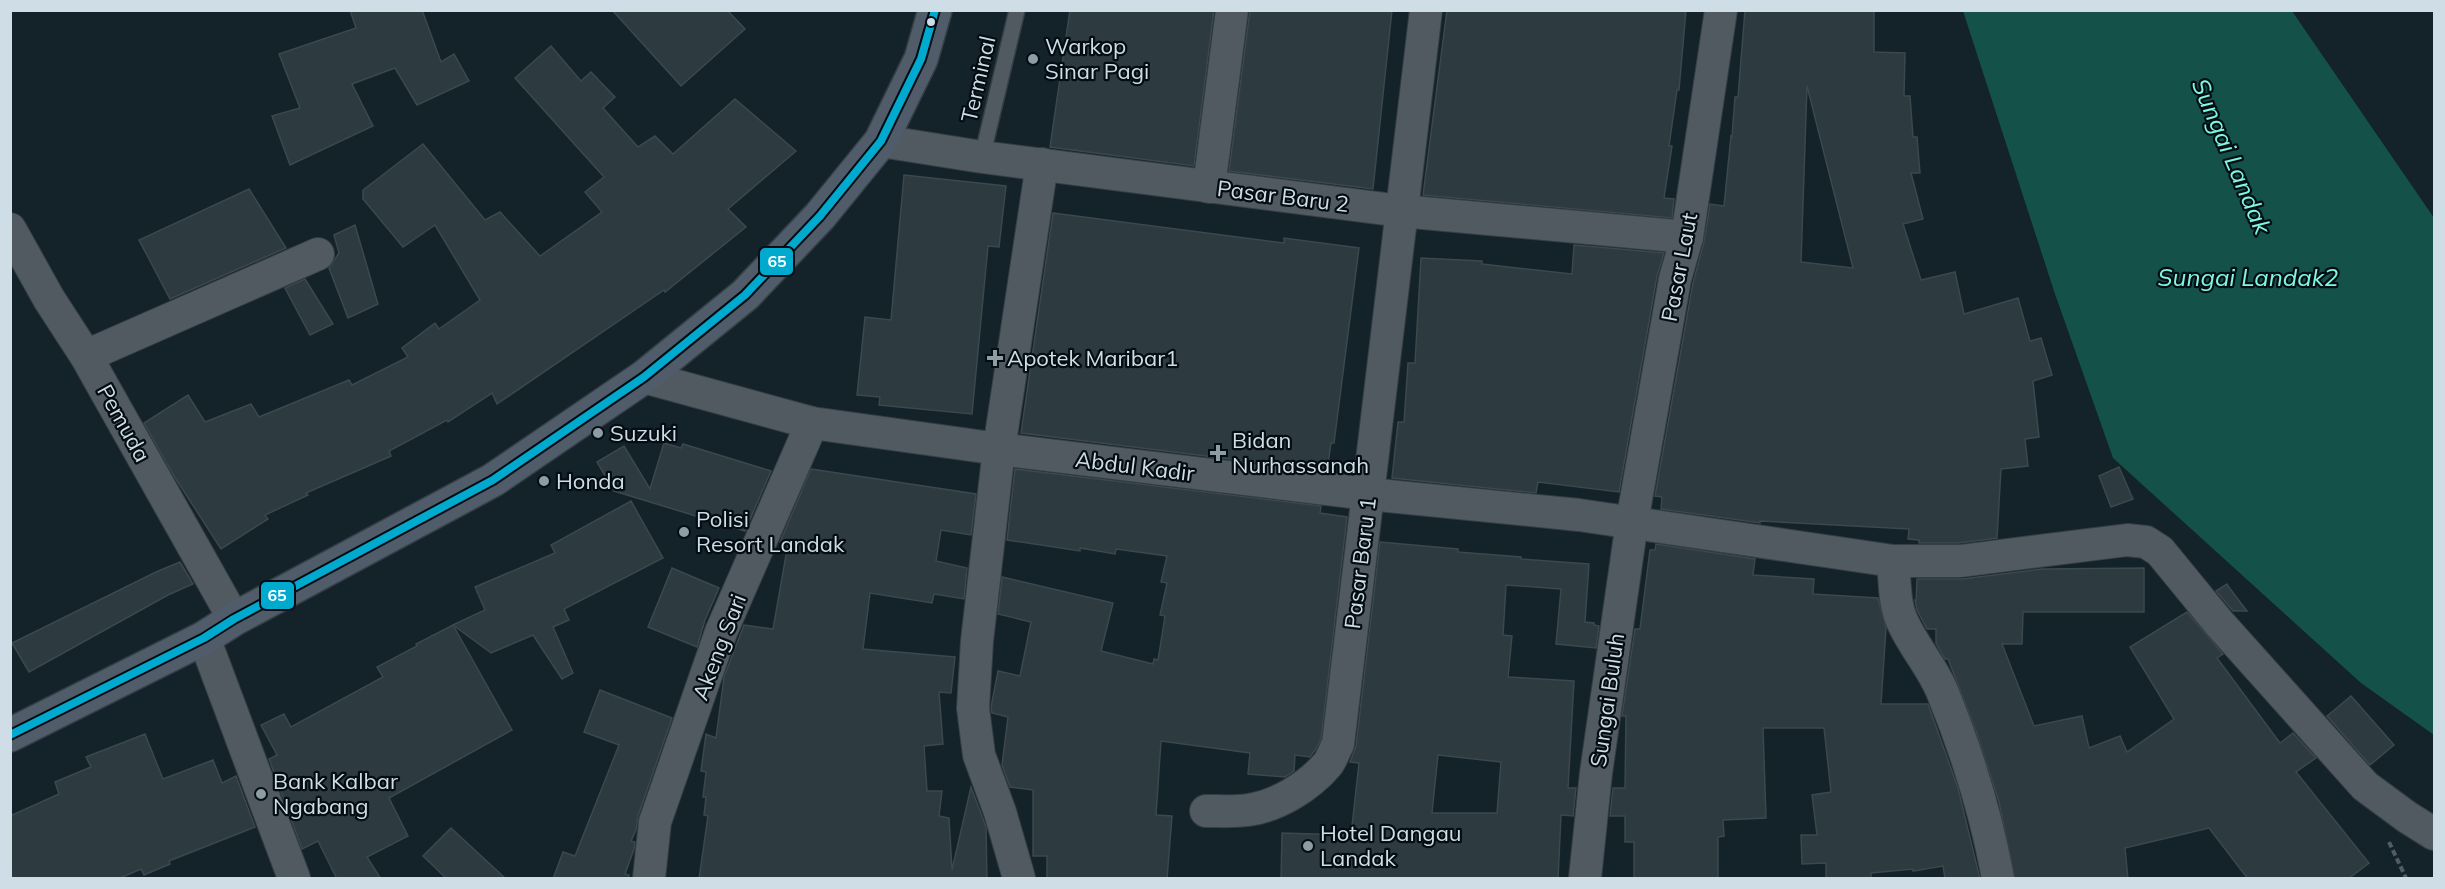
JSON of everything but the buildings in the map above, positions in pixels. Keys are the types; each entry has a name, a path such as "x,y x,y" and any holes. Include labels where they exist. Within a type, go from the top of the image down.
{"highway":[{"path":"10,735 204,638 234,619 493,480 644,377 745,295 820,216 881,141 921,59 934,10"}],"street":[{"path":"1209,187 1232,10"},
{"name":"Pasar Baru 1","path":"1206,810 1246,810 1269,805 1303,787 1329,763 1338,744 1426,10"},
{"name":"Pasar Laut","path":"1632,522 1676,279 1687,237 1721,10"},
{"name":"Pasar Baru 2","path":"881,141 982,157 1401,211 1687,237"},
{"path":"1019,879 1000,812 979,755 973,708 977,641 999,449 1042,164"},
{"name":"Pemuda","path":"13,241 86,356 234,619"},
{"path":"86,356 318,254"},
{"name":"Abdul Kadir","path":"644,377 812,423 999,449 1368,494 1472,503 1632,522 1893,561 1960,561 2127,540 2146,542 2160,551 2219,623 2366,786 2434,834"},
{"name":"Akeng Sari","path":"649,879 655,822 722,632 812,423"},
{"name":"Sungai Buluh","path":"1585,879 1596,773 1632,522"},
{"path":"1893,561 1902,622 1938,682 1970,764 1990,836 1998,879"},
{"path":"204,638 294,879"}],"lane":[{"name":"Terminal","path":"982,157 1017,10"}],"water":[{"name":"Sungai Landak2","path":"1963,11 2292,11 2434,218 2434,735 2361,683 2113,458 2055,294"}],"transit line":[{"name":"65","path":"10,735 204,638 234,619 493,480 644,377 745,295 820,216 881,141 921,59 935,10"}],"place":[{"name":"Warkop Sinar Pagi","path":"1033,59"},
{"name":"Apotek Maribar1","path":"995,358"},
{"name":"Suzuki","path":"598,433"},
{"name":"Bidan Nurhassanah","path":"1218,453"},
{"name":"Honda","path":"544,481"},
{"name":"Polisi Resort Landak","path":"684,532"},
{"name":"Bank Kalbar Ngabang","path":"261,794"},
{"name":"Hotel Dangau Landak","path":"1308,846"}],"water label":[{"name":"Sungai Landak","path":"2232,156"}]}
